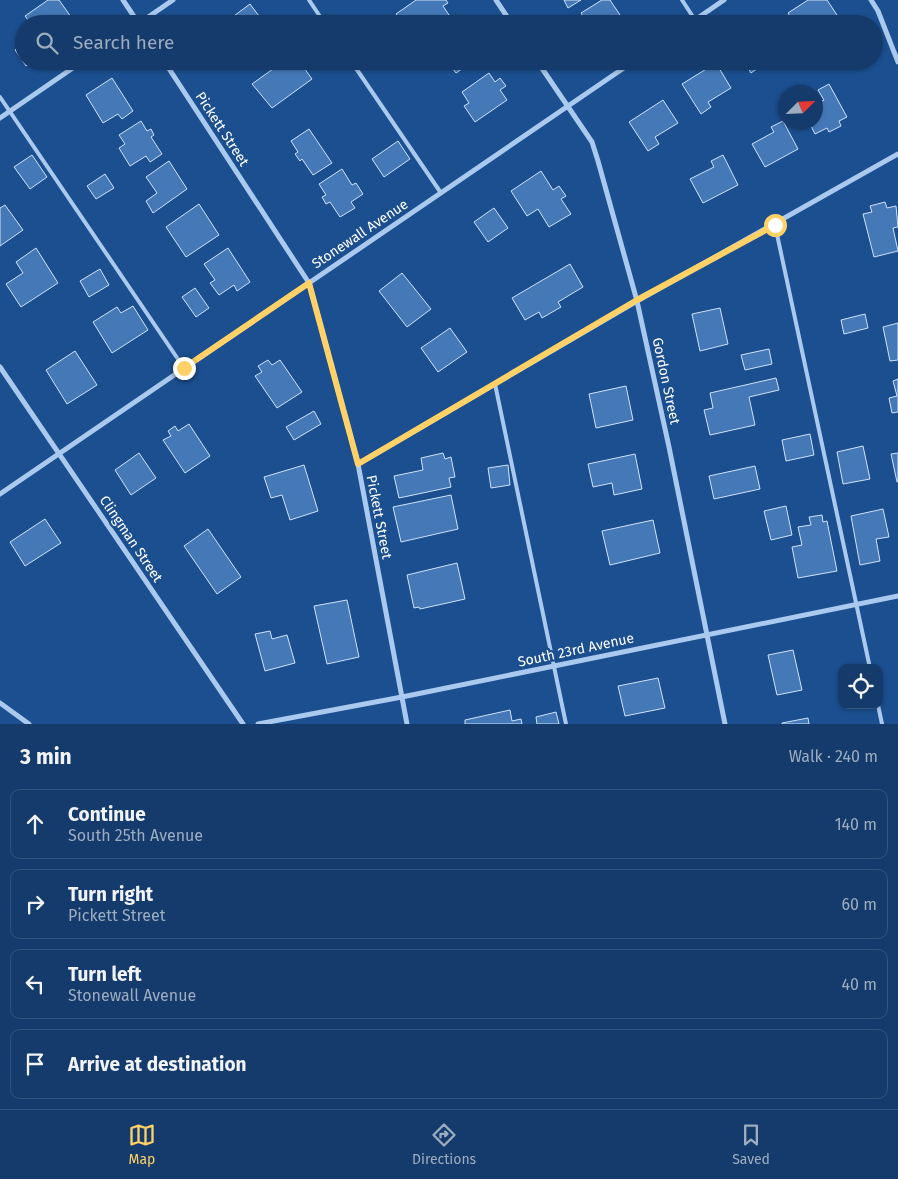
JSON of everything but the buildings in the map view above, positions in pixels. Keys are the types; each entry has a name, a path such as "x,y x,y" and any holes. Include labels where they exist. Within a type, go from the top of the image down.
{"street":[{"path":"123,0 133,15"},
{"path":"152,15 173,0"},
{"path":"496,0 506,15"},
{"path":"702,15 724,0"},
{"path":"871,0 880,15"},
{"path":"883,24 898,62"},
{"path":"0,118 70,70"},
{"name":"Pickett Street","path":"170,70 309,283 358,464 407,724"},
{"name":"Gordon Street","path":"543,70 592,142 637,300 725,724"},
{"name":"Stonewall Avenue","path":"0,494 621,70"},
{"path":"358,464 637,300 775,225 898,154"},
{"name":"Clingman Street","path":"0,367 243,724"},
{"name":"South 23rd Avenue","path":"258,724 402,697 898,596"},
{"path":"0,703 29,724"}],"lane":[{"path":"309,0 319,15"},
{"path":"682,0 692,15"},
{"path":"357,70 441,193"},
{"path":"0,98 184,368"},
{"path":"775,225 869,664"},
{"path":"495,384 566,724"},
{"path":"879,709 882,724"}],"route":[{"path":"184,368 309,283 358,464 637,300 775,225"}]}
